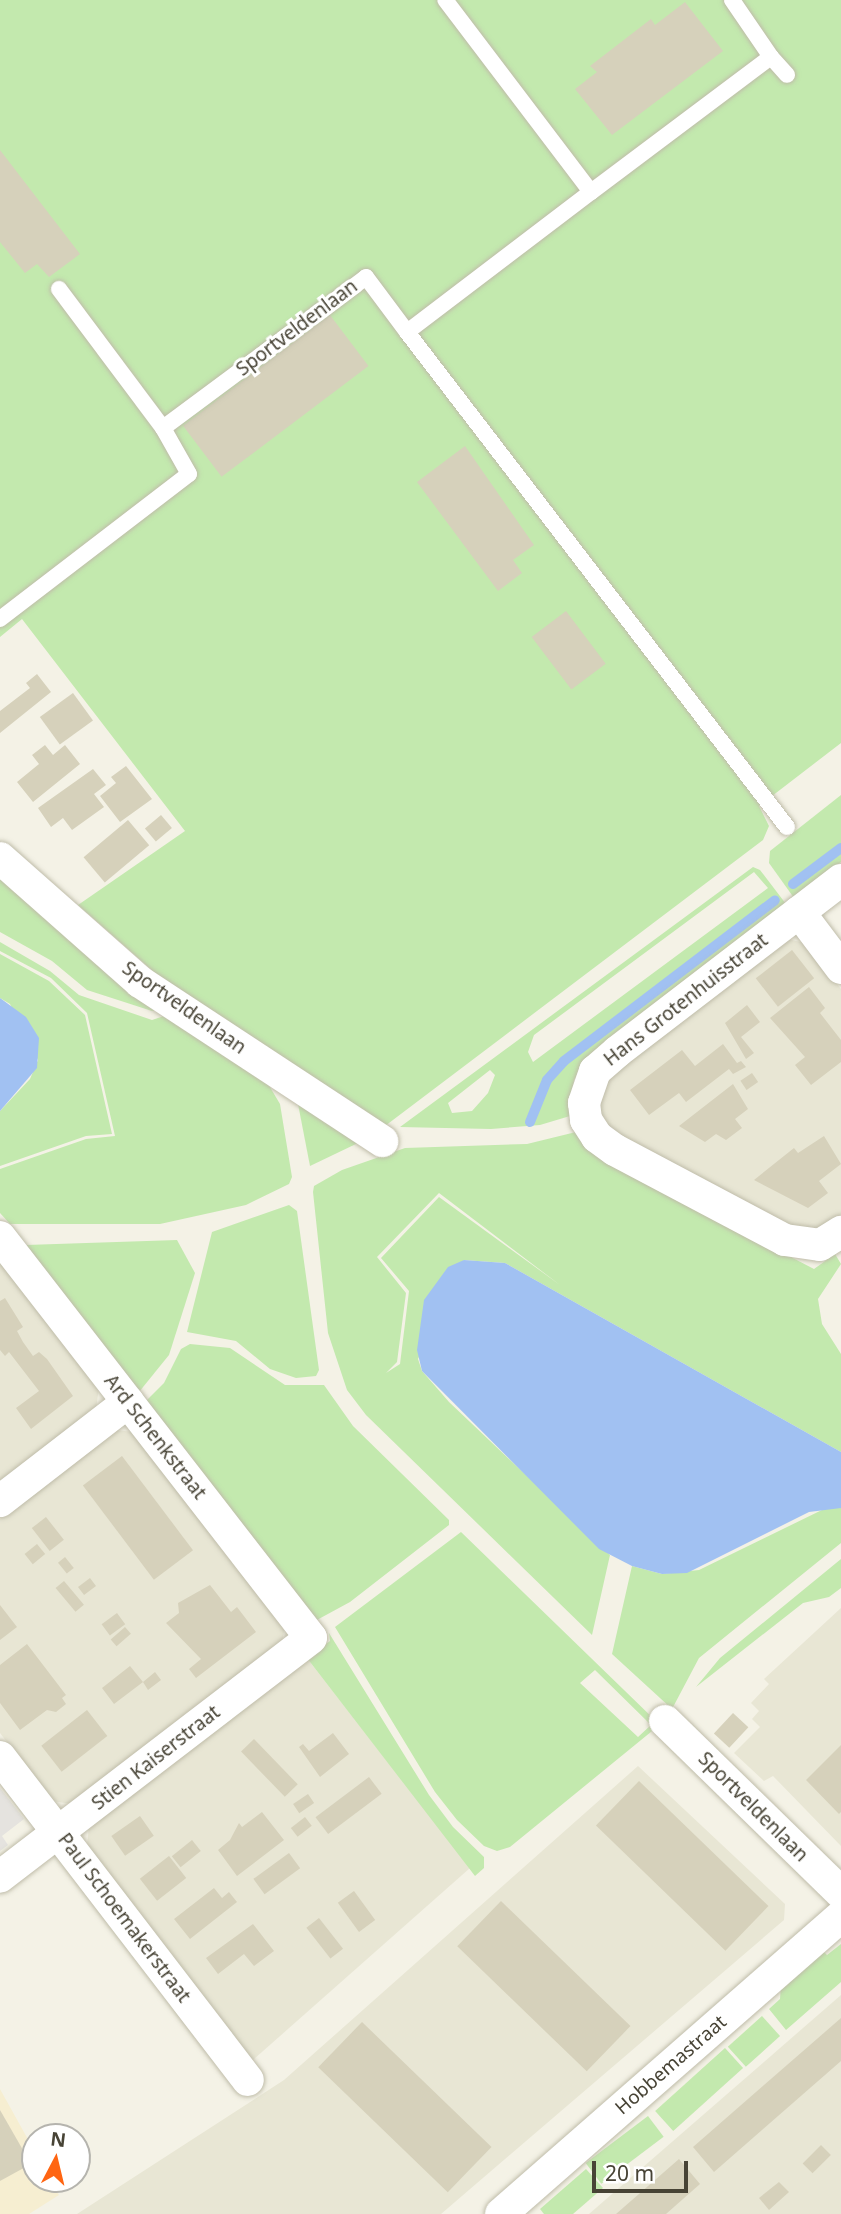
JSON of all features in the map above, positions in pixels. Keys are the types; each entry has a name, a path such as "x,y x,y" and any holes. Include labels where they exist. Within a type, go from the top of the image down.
{"street":[{"name":"Sportveldenlaan","path":"0,858 140,982 382,1141"},
{"name":"Hans Grotenhuisstraat","path":"836,1236 810,1247 785,1240 615,1150 597,1137 586,1119 584,1102 587,1086 602,1065 841,880"},
{"path":"799,912 841,968"},
{"name":"Ard Schenkstraat","path":"0,1237 311,1638"},
{"path":"0,1501 128,1402"},
{"name":"Stien Kaiserstraat","path":"0,1877 311,1638"},
{"name":"Sportveldenlaan","path":"665,1720 841,1893"},
{"name":"Paul Schoemakerstraat","path":"0,1757 248,2080"},
{"name":"Hobbemastraat","path":"501,2214 841,1916"}],"lane":[{"path":"445,0 591,191"},
{"path":"732,0 771,57 787,75"},
{"path":"771,57 407,332 787,827"},
{"name":"Sportveldenlaan","path":"163,428 366,277 407,332"},
{"path":"0,619 189,474 163,428 59,289"}],"shaded area":[{"path":"787,939 805,943 841,989 841,1214 823,1229 798,1231 611,1132 597,1105 609,1075"},
{"path":"0,1257 99,1387 96,1409 0,1483"},
{"path":"115,1430 134,1432 285,1624 282,1644 72,1804 52,1801 0,1733 0,1519"},
{"path":"841,1608 841,1846 773,1776 764,1781 734,1753 760,1727 752,1719 759,1711 751,1703 769,1684 764,1679"},
{"path":"307,1658 470,1868 245,2067 87,1845 89,1827"},
{"path":"638,1766 785,1904 784,1920 441,2214 77,2214 284,2080"},
{"path":"0,1788 24,1819 2,1836 8,1845 0,1851"},
{"path":"841,1995 841,2214 589,2214"},
{"path":"0,2089 21,2127 21,2193 59,2195 29,2214 0,2214"}],"green space":[{"path":"0,0 841,0 841,743 759,806 769,826 763,840 385,1126 188,1002 78,905 185,831 22,619 0,637"},
{"path":"841,795 841,862 794,898 769,863 770,851"},
{"path":"753,867 760,870 786,904 582,1065 574,1080 570,1116 540,1125 491,1129 400,1127","holes":["754,872 768,888 533,1062 528,1052 534,1035","490,1070 495,1075 488,1093 472,1111 452,1113 448,1103"]},
{"path":"0,874 162,1009 152,1011 87,990 52,961 0,932"},
{"path":"0,942 50,971 79,995 152,1020 170,1014 264,1077 280,1104 292,1177 289,1184 246,1205 160,1224 10,1224 0,1213 0,1169 86,1139 115,1136 87,1013 51,978 0,951"},
{"path":"0,954 49,981 85,1015 112,1134 86,1136 0,1166 0,1111 30,1079 38,1060 10,1004 0,998"},
{"path":"298,1104 358,1143 310,1166"},
{"path":"576,1132 613,1165 814,1269 835,1254 841,1264 818,1299 822,1324 841,1354 841,1452 505,1263 464,1260 418,1359 422,1371 449,1402 610,1555 592,1635 366,1415 347,1390 328,1333 314,1186 342,1170 405,1148 527,1144","holes":["439,1193 560,1285 439,1197 381,1258 409,1291 400,1364 386,1373 397,1362 406,1293 377,1257"]},
{"path":"289,1205 297,1211 319,1370 316,1376 296,1378 270,1369 236,1341 187,1332 212,1232"},
{"path":"177,1240 195,1273 169,1355 139,1392 26,1245"},
{"path":"190,1344 230,1348 285,1385 324,1385 353,1426 449,1520 449,1525 350,1602 315,1621 146,1401 164,1383 181,1349"},
{"path":"826,1508 841,1508 841,1543 699,1658 672,1709 612,1654 632,1566 662,1574 699,1570"},
{"path":"461,1532 657,1722 657,1727 510,1847 497,1851 484,1846 457,1820 435,1792 335,1627","holes":["595,1670 651,1725 638,1737 580,1683"]},
{"path":"841,1559 841,1588 829,1597 803,1603 696,1687 720,1658"},
{"path":"329,1633 429,1795 453,1827 484,1857 484,1868 475,1876 307,1658 330,1641"},
{"path":"841,1944 841,1982 786,2030 769,2009 780,1999 781,1984 821,1949 827,1955"},
{"path":"762,2016 780,2036 746,2067 728,2047"},
{"path":"725,2048 743,2068 673,2131 655,2111"},
{"path":"648,2116 664,2137 601,2184 586,2163"},
{"path":"586,2169 603,2188 573,2214 544,2214 540,2209"}],"water":[{"path":"0,998 26,1017 39,1038 37,1068 0,1111"},
{"path":"464,1260 505,1263 841,1452 841,1508 809,1512 687,1573 662,1574 632,1566 599,1549 422,1371 417,1350 424,1300 448,1267"}],"building":[{"path":"685,2 723,51 612,135 575,89 597,72 590,66 651,19 655,25"},
{"path":"0,150 80,254 49,277 37,264 25,273 0,242"},
{"path":"330,315 369,366 222,477 183,426"},
{"path":"465,446 534,545 513,560 522,573 498,591 417,482"},
{"path":"566,611 606,664 571,690 532,637"},
{"path":"37,674 51,692 0,733 0,711 30,688 26,683"},
{"path":"73,693 93,721 60,745 40,717"},
{"path":"45,745 53,755 65,745 80,764 33,802 17,782 39,764 32,755"},
{"path":"126,766 152,799 120,822 100,796 116,783 111,777"},
{"path":"93,769 106,785 94,794 104,807 72,830 63,818 51,827 38,808"},
{"path":"161,815 172,828 156,842 145,828"},
{"path":"128,820 149,845 105,883 84,857"},
{"path":"792,950 814,978 778,1007 756,978"},
{"path":"809,987 825,1008 820,1013 841,1040 841,1062 811,1085 795,1065 805,1057 770,1018"},
{"path":"747,1005 760,1022 741,1037 754,1053 746,1059 725,1023"},
{"path":"723,1044 737,1063 741,1061 746,1067 733,1074 729,1069 686,1102 679,1093 649,1115 630,1090 682,1050 695,1066"},
{"path":"752,1073 758,1082 747,1090 740,1081"},
{"path":"733,1084 748,1109 735,1119 742,1128 726,1140 716,1134 705,1142 679,1126"},
{"path":"824,1136 841,1164 819,1181 828,1193 808,1208 754,1180 794,1148 798,1153"},
{"path":"5,1298 23,1327 17,1331 23,1342 33,1356 39,1352 47,1359 73,1396 31,1429 16,1408 39,1391 9,1352 5,1356 0,1350 0,1301"},
{"path":"122,1456 193,1550 154,1580 83,1485"},
{"path":"46,1517 64,1540 50,1551 32,1528"},
{"path":"37,1544 45,1554 33,1564 25,1554"},
{"path":"65,1557 74,1568 67,1574 58,1563"},
{"path":"90,1578 96,1586 84,1595 78,1587"},
{"path":"64,1581 84,1605 75,1612 56,1588"},
{"path":"210,1585 231,1612 237,1607 256,1632 196,1678 189,1669 201,1659 166,1623 179,1613 178,1603"},
{"path":"0,1605 17,1627 0,1640"},
{"path":"117,1613 125,1624 110,1635 102,1624"},
{"path":"125,1627 131,1634 117,1646 111,1639"},
{"path":"27,1644 66,1695 62,1698 66,1704 56,1712 47,1710 20,1730 0,1703 0,1665"},
{"path":"130,1666 143,1682 114,1704 102,1688"},
{"path":"155,1672 161,1680 148,1690 143,1682"},
{"path":"87,1710 107,1736 62,1772 41,1746"},
{"path":"733,1713 748,1727 729,1748 714,1733"},
{"path":"333,1733 349,1754 320,1777 299,1747 303,1744 309,1751"},
{"path":"254,1739 298,1784 285,1797 241,1752"},
{"path":"841,1745 841,1812 839,1814 806,1780"},
{"path":"369,1777 382,1794 328,1834 315,1817"},
{"path":"639,1781 768,1906 725,1951 596,1826"},
{"path":"308,1794 314,1803 299,1813 293,1804"},
{"path":"262,1812 284,1840 237,1876 218,1850 230,1840 239,1823 242,1827"},
{"path":"140,1816 154,1836 125,1856 111,1836"},
{"path":"305,1817 312,1826 298,1837 291,1828"},
{"path":"192,1840 201,1851 181,1867 172,1856"},
{"path":"289,1853 300,1868 265,1894 253,1879"},
{"path":"169,1856 186,1878 157,1901 140,1879"},
{"path":"214,1888 222,1898 229,1892 237,1902 190,1939 174,1919"},
{"path":"354,1891 375,1920 359,1932 338,1903"},
{"path":"501,1901 630,2026 587,2071 457,1946"},
{"path":"319,1918 343,1949 330,1959 306,1928"},
{"path":"253,1924 274,1951 254,1966 244,1954 218,1974 206,1958"},
{"path":"841,2018 841,2061 714,2172 693,2147"},
{"path":"362,2022 491,2147 448,2192 318,2067"},
{"path":"0,2110 21,2147 21,2169 0,2181"},
{"path":"821,2145 831,2155 813,2173 803,2163"},
{"path":"679,2159 700,2184 666,2214 616,2214"},
{"path":"779,2182 789,2192 769,2210 759,2198"}],"waterway":[{"path":"793,884 841,848"},
{"path":"530,1122 547,1080 564,1061 775,900"}]}
